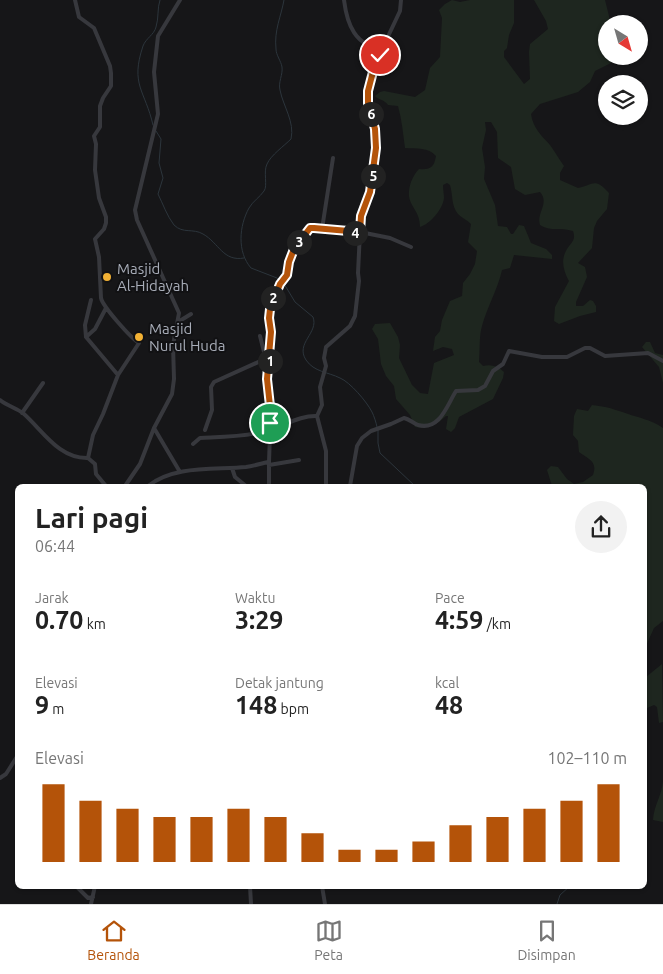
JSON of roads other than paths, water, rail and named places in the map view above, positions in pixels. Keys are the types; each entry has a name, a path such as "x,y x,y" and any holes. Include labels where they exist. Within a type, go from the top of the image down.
{"street":[{"path":"75,0 79,17 94,28 110,66 111,86 100,106 99,117 101,123 94,136 99,198 106,216 104,229 95,239 100,264 101,298 106,308 134,340 139,343 118,375 93,435 88,458"},
{"path":"126,484 140,464 154,428 172,394 174,379 173,345 179,311 137,220 135,210 158,114 154,72 158,36 180,0"},
{"path":"344,0 346,16 355,34 368,46 382,48"},
{"path":"326,484 326,451 317,416 322,405 320,387 325,370 324,358 326,348 350,326 355,316 359,281 361,216 370,192 376,148 375,129 368,103 368,91 382,48 400,11 400,0"},
{"path":"322,228 333,158"},
{"path":"269,484 270,406 267,379 270,363 270,309 280,284 287,275 290,256 297,244 311,228 322,228 360,232 390,238 411,247"},
{"path":"90,300 85,324 86,338 118,375"},
{"path":"86,338 95,329 106,308"},
{"path":"178,322 191,314"},
{"path":"260,336 265,359 270,363"},
{"path":"350,484 357,446 362,438 371,431 404,418 423,425 438,421 456,391 478,390 486,386 492,371 503,364 508,352 542,357 569,357 585,348 590,348 607,356 648,353 663,361"},
{"path":"205,430 212,410 212,387 216,380 265,359"},
{"path":"22,413 43,383"},
{"path":"204,388 212,387"},
{"path":"0,400 22,413 60,450 75,457 88,458 95,464 96,474 104,484"},
{"path":"193,444 200,438 234,436 270,430 282,427 302,417 317,416"},
{"path":"154,428 180,472"},
{"path":"151,484 180,472 299,460"},
{"path":"232,468 235,477 244,484"},
{"path":"0,778 6,774 15,760"},
{"path":"79,889 89,898 94,897"},
{"path":"91,904 95,889"},
{"path":"250,889 252,904"},
{"path":"322,889 325,904"}],"waterway":[{"path":"153,125 140,87 138,70 143,46 156,27 160,0"},
{"path":"284,0 277,30 276,51 282,67 281,96 290,120 292,133 291,139 267,164 265,189 252,203 246,215 241,239 243,254 251,268 277,278 286,287 295,302 313,317 313,328 303,348 306,360 313,367 344,380 353,388 370,408 377,427"},
{"path":"156,131 161,139 159,163 163,178 158,194 174,225 177,228 203,234 226,255 244,258"},
{"path":"378,430 380,453 413,484"},
{"path":"557,904 560,895 567,889"}],"place":[{"name":"Masjid Al-Hidayah","path":"107,277"},
{"name":"Masjid Nurul Huda","path":"139,337"}]}
